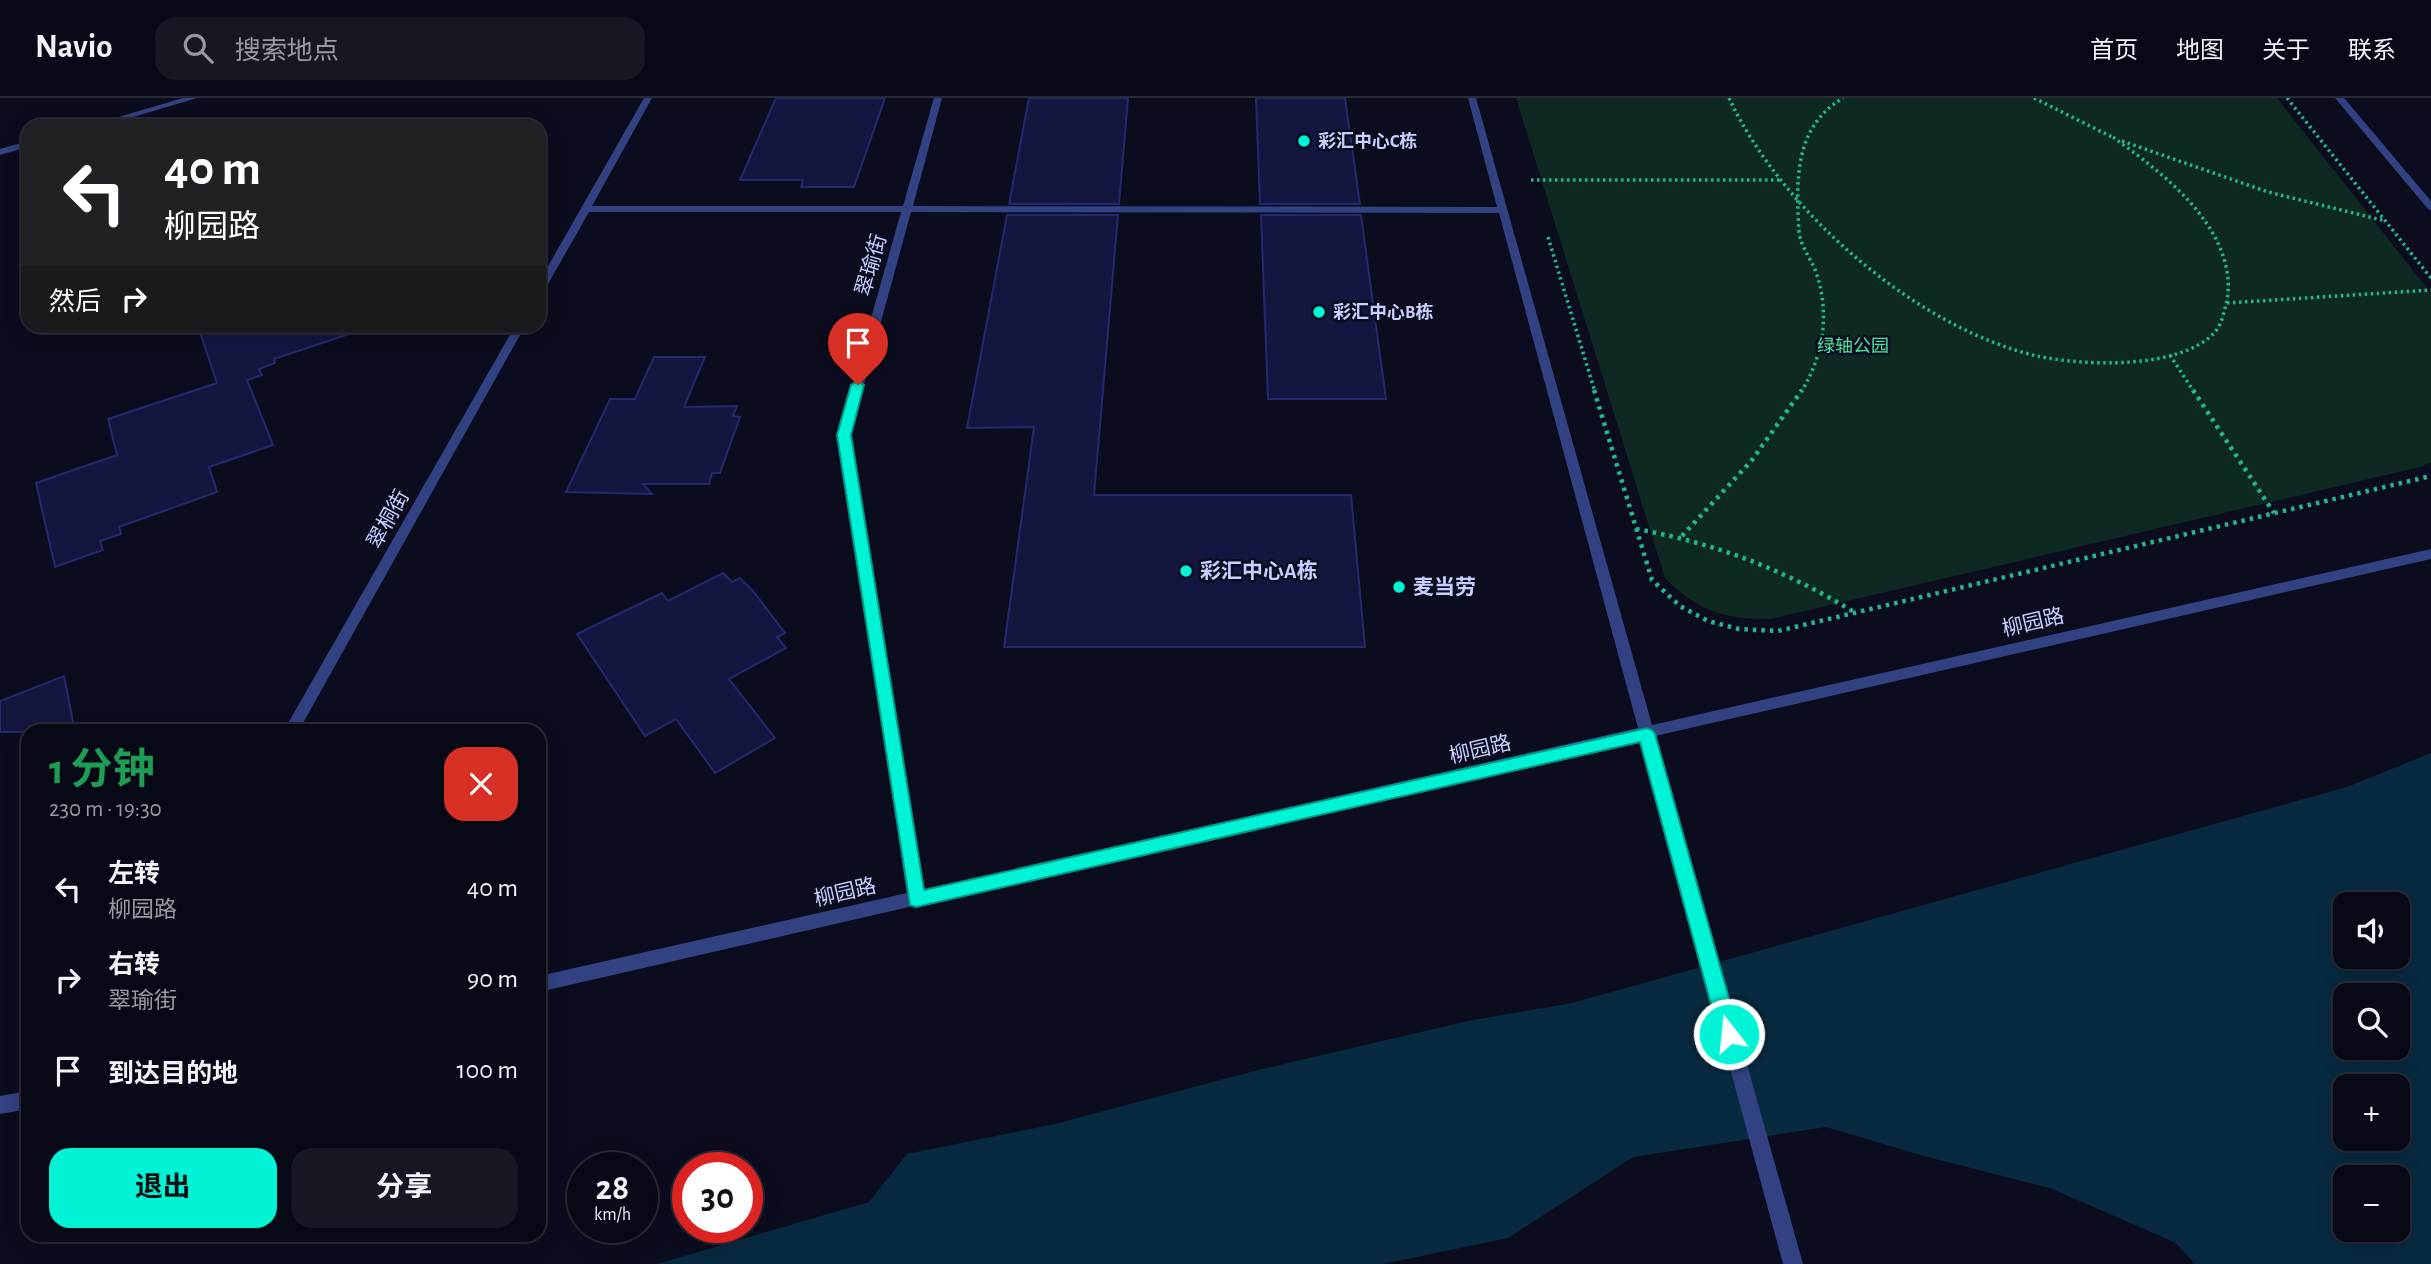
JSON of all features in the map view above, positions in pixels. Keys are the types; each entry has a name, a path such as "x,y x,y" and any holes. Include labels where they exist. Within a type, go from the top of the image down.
{"street":[{"path":"118,119 193,98"},
{"path":"546,279 648,98"},
{"name":"翠瑜街","path":"916,899 844,435 938,98"},
{"path":"1472,98 1793,1264"},
{"path":"2339,98 2431,206"},
{"path":"0,152 21,146"},
{"path":"586,209 1503,210"},
{"name":"翠桐街","path":"295,724 516,333"},
{"name":"柳园路","path":"546,982 2431,554"},
{"path":"0,1105 21,1101"}],"path":[{"path":"1729,98 1749,137 1798,200 1865,264 1908,298 1946,322 1992,342 2044,357 2096,363 2144,362 2202,343 2220,325 2227,303 2227,274 2219,244 2201,215 2178,188 2148,162 2112,137"},
{"path":"1682,536 1730,486 1770,437 1802,390 1818,360 1824,329 1823,299 1814,269 1800,240 1798,200 1807,132 1820,114 1843,98"},
{"path":"2034,98 2112,137 2268,192 2386,221"},
{"path":"2287,98 2431,278"},
{"path":"1527,168 1534,193"},
{"path":"1531,180 1781,180"},
{"path":"1546,232 1652,580 1674,603 1706,621 1743,631 1778,631 2431,476"},
{"path":"2227,303 2431,290"},
{"path":"2170,355 2274,513"},
{"path":"1636,529 1682,536 1772,565 1855,613"}],"green space":[{"name":"绿轴公园","path":"1516,98 2277,98 2431,293 2431,462 2420,467 1771,619 1740,618 1713,611 1689,598 1665,578"}],"water":[{"path":"2431,753 2431,1264 2195,1264 2176,1243 2050,1188 1931,1158 1826,1127 1633,1157 1508,1238 1383,1264 657,1264 729,1243 763,1243 763,1233 869,1202 907,1154 1055,1124 1254,1071 1468,1021 1572,1003 2347,787"}],"building":[{"path":"776,98 885,98 854,187 801,187 803,180 740,180"},
{"path":"1029,98 1128,98 1119,204 1009,204"},
{"name":"彩汇中心C栋","path":"1256,98 1345,98 1360,204 1260,204"},
{"name":"彩汇中心A栋","path":"1007,215 1118,215 1094,495 1351,495 1365,647 1004,647 1034,427 967,428"},
{"name":"彩汇中心B栋","path":"1261,215 1361,215 1386,399 1268,399"},
{"path":"200,333 349,333 274,359 275,363 259,369 262,375 247,380 273,445 209,467 217,492 119,527 121,534 100,541 103,550 55,567 36,483 117,455 108,419 217,383"},
{"path":"654,357 705,357 684,407 737,406 733,416 740,417 720,473 712,473 709,484 643,484 652,494 566,492 610,399 635,399"},
{"path":"723,573 732,582 740,578 753,591 785,633 777,637 786,648 729,679 775,738 715,773 676,719 645,736 577,634 662,593 668,601"},
{"path":"64,676 73,724 21,724 21,732 0,732 0,701"}],"place":[{"name":"彩汇中心C栋","path":"1304,141"},
{"name":"彩汇中心B栋","path":"1319,312"},
{"name":"彩汇中心A栋","path":"1186,571"},
{"name":"麦当劳","path":"1399,587"}],"route":[{"path":"858,385 844,435 916,899 1647,734 1729,1034"}]}
